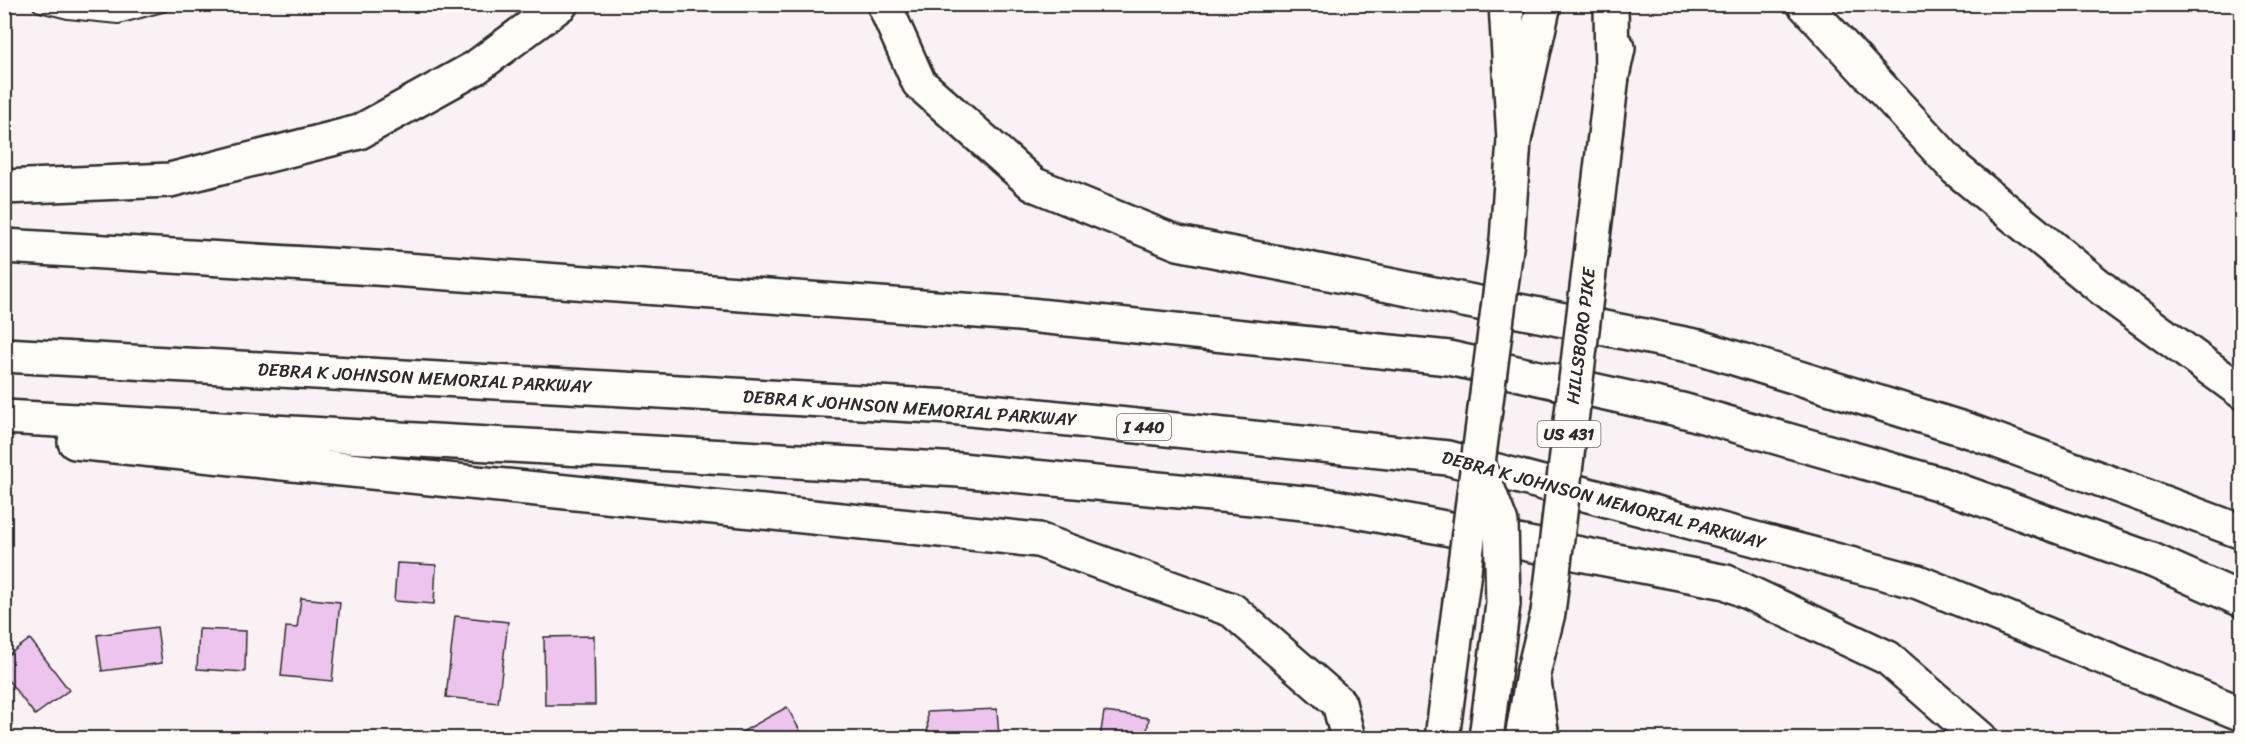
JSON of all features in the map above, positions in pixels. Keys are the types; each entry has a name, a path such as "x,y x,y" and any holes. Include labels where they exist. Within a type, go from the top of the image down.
{"main road":[{"path":"4,187 170,180 359,132 476,68 561,4"},
{"path":"884,4 919,83 1033,184 1178,243 1699,346 1973,432 2241,532"},
{"path":"1442,738 1507,240 1514,140 1506,4"},
{"path":"1514,140 1544,4"},
{"path":"1611,4 1612,76"},
{"name":"HILLSBORO PIKE","path":"1522,738 1533,674 1548,614 1612,76 1626,4"},
{"path":"1804,4 1956,169 2115,298 2241,392"},
{"path":"4,246 392,269 1019,314 1449,358 1683,410 1936,483 2152,560 2241,600"},
{"name":"DEBRA K JOHNSON MEMORIAL PARKWAY","path":"4,355 951,407 1448,458 1918,582 2241,714"},
{"path":"4,417 960,470 1325,504 1725,582 1888,658 1980,738"},
{"path":"4,435 1038,540 1232,610 1339,704 1348,738"},
{"path":"1478,463 1501,523 1503,604 1486,738"},
{"path":"1533,674 1542,738"}],"lane":[{"path":"40,4 68,12 118,16 162,4"}],"building":[{"path":"397,563 436,565 434,604 394,601"},
{"path":"301,598 340,602 332,681 281,676 286,627 297,628"},
{"path":"455,616 508,622 498,703 446,697"},
{"path":"157,627 162,663 102,671 97,635"},
{"path":"199,629 246,631 245,672 197,669"},
{"path":"594,636 595,705 545,705 544,637"},
{"path":"30,639 69,690 35,715 4,675 4,658"},
{"path":"787,707 804,738 731,738"},
{"path":"997,709 999,738 928,738 927,712"},
{"path":"1104,712 1149,718 1146,738 1100,738"}]}
